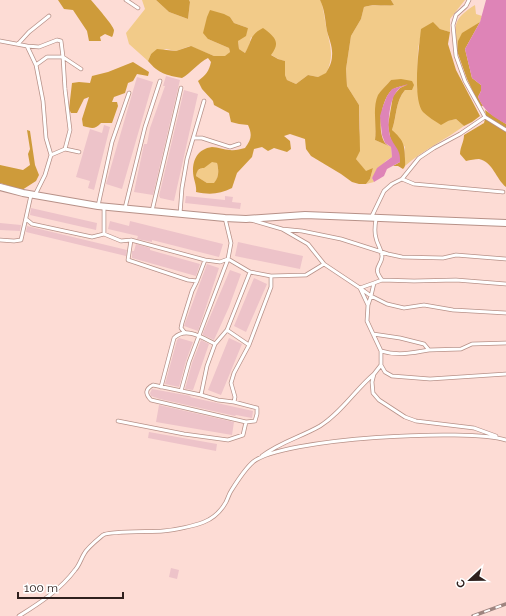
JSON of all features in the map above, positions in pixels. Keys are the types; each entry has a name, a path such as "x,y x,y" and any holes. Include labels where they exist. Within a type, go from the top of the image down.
{"street":[{"path":"0,187 33,195 101,207 225,218 246,219 305,215 373,219 506,223"}],"lane":[{"path":"126,0 138,8"},
{"path":"469,0 466,6 456,15 453,25 456,56 465,81 485,117 506,130"},
{"path":"18,44 49,16"},
{"path":"0,41 39,47 57,40 61,41 70,130 65,149"},
{"path":"0,240 21,240 33,195 44,176 51,156 46,138 43,101 36,65 27,46"},
{"path":"36,65 47,57 63,57 81,69"},
{"path":"125,209 145,127 160,80"},
{"path":"152,212 182,88"},
{"path":"104,234 101,207 112,142 129,93"},
{"path":"180,214 182,188 187,159 204,102"},
{"path":"382,280 378,275 377,266 382,258 381,251 376,239 373,219 384,191 392,184 402,179 419,158 460,134 485,117"},
{"path":"194,138 202,138 230,146 239,144"},
{"path":"51,156 65,149 79,152"},
{"path":"402,179 414,184 503,192"},
{"path":"181,391 189,362 228,259 232,243 225,218"},
{"path":"26,219 32,224 92,237 104,234 121,241 131,240 205,260 220,262 228,259"},
{"path":"246,219 282,229 302,231 341,239 402,257 443,258 456,255 506,259"},
{"path":"282,229 308,244 324,264 371,296 387,304 404,308 424,305 453,310 506,313"},
{"path":"131,240 128,260 188,280 197,281"},
{"path":"228,259 250,272 271,276 306,275 324,264"},
{"path":"184,333 181,328 182,324 192,291 205,260"},
{"path":"201,395 207,366 215,344 227,330 250,272"},
{"path":"234,402 236,396 231,383 234,373 249,345 271,287 271,276"},
{"path":"360,288 382,280 456,280 506,284"},
{"path":"20,616 56,590 76,570 84,552 104,534 120,532 165,531 204,522 216,516 227,501 230,492 252,462 271,449 321,426 338,411 361,384 374,374 381,365 382,351 367,321 368,305 374,282"},
{"path":"360,288 368,305"},
{"path":"227,330 249,345"},
{"path":"161,387 174,338 177,335 184,333 199,336 215,344"},
{"path":"373,334 400,338 424,344 429,350"},
{"path":"382,351 391,354 410,354 429,350 461,349 472,344 506,343"},
{"path":"381,365 386,372 392,376 430,379 506,374"},
{"path":"374,374 372,382 373,393 379,400 405,417 416,421 474,428 506,440"},
{"path":"153,385 181,391 257,408 258,414 255,421 246,422 151,400 147,396 146,391 153,385"},
{"path":"118,420 184,434 228,440 242,435 246,422"},
{"path":"259,458 286,449 341,440 467,435 499,438"}],"shaded area":[{"path":"58,0 91,0 113,28 114,30 112,37 105,34 100,37 101,41 89,41 87,31 73,10 64,9"},
{"path":"142,0 156,0 169,12 188,19 189,0 320,0 331,48 329,68 326,74 318,77 308,75 296,84 287,80 285,75 285,61 275,57 262,48 251,37 249,46 245,53 239,49 238,41 248,28 234,23 230,17 208,39 229,48 230,52 225,57 214,56 190,46 176,51 166,49 151,54 148,61 129,44 126,33 145,9"},
{"path":"156,0 189,0 188,19 169,12"},
{"path":"320,0 391,0 394,5 372,5 364,7 361,19 351,36 346,69 347,86 359,105 360,151 356,159 366,171 373,168 370,179 366,184 352,182 311,156 306,149 305,139 290,134 284,136 290,141 291,149 287,152 274,148 268,151 262,147 254,149 252,157 237,173 232,188 223,192 215,193 196,192 193,171 194,162 197,155 203,150 212,147 226,150 238,150 245,148 249,142 251,134 248,125 231,122 229,113 214,105 213,101 202,89 198,81 205,75 209,68 211,62 208,58 182,78 167,75 156,69 148,61 151,54 157,49 176,51 191,46 214,56 225,56 230,52 229,48 208,39 203,33 210,10 224,14 230,17 234,23 248,28 246,36 238,41 239,49 245,53 255,33 263,28 271,34 275,40 276,47 271,55 285,61 285,75 287,80 296,84 308,75 318,77 326,73 331,63 332,49","holes":["212,162 217,163 218,174 214,183 207,183 196,176 200,169"]},
{"path":"391,0 465,0 450,19 450,32 440,29 433,23 422,29 418,49 417,90 448,121 456,119 464,126 419,155 405,166 405,147 392,130 399,99 405,90 391,80 379,95 377,101 375,140 391,147 392,157 386,161 372,178 374,182 366,184 370,179 373,168 366,172 356,159 360,129 359,105 347,86 346,69 351,36 361,19 364,7 394,5"},
{"path":"486,0 506,0 506,124 489,113 478,97 481,91 481,85 472,78 465,49 480,22"},
{"path":"475,5 476,14 482,16 480,22 461,36 457,51 456,24 467,10"},
{"path":"433,22 440,29 450,32 448,44 456,70 480,116 464,126 456,119 441,125 425,114 420,105 417,72 421,29"},
{"path":"480,22 465,49 472,78 481,85 481,91 478,97 483,106 480,106 467,79 457,51 458,41 462,33"},
{"path":"133,62 149,72 148,76 137,74 133,81 128,83 125,93 114,97 112,102 117,102 118,106 112,123 101,123 97,127 93,128 83,126 82,119 89,97 84,99 77,113 71,113 69,109 72,83 90,83 92,76 108,72"},
{"path":"401,79 412,81 414,85 412,90 405,90 399,99 392,130 399,137 404,146 405,167 403,169 398,166 393,166 400,162 390,137 388,125 393,96 400,88 407,85 397,87 392,90 388,94 383,108 381,116 381,132 386,144 391,147 375,140 375,106 378,95 391,80"},
{"path":"408,84 401,87 393,97 389,118 390,136 398,151 400,162 387,169 384,176 374,182 372,178 377,168 392,157 391,147 385,143 382,135 380,116 383,106 392,89"},
{"path":"485,110 506,124 506,187 491,167 484,161 479,159 466,161 460,154 464,135 484,123 486,115"},
{"path":"27,130 30,131 35,165 39,175 36,181 22,190 0,183 0,165 23,170 30,165 28,154 30,149"},
{"path":"212,161 217,163 218,169 218,176 214,184 207,183 196,176 197,171"}],"building":[{"path":"166,76 180,80 153,195 134,192 144,144 147,144 150,128 165,86 163,86"},
{"path":"137,77 153,82 122,189 106,184"},
{"path":"184,90 198,94 174,201 160,198 159,196"},
{"path":"104,125 110,127 94,190 88,188 90,181 76,177 90,129 102,133"},
{"path":"186,196 225,200 225,196 233,197 232,202 241,203 240,209 185,203"},
{"path":"31,208 97,223 96,230 30,215"},
{"path":"110,221 129,226 130,221 223,244 219,257 152,240 152,242 137,239 138,236 108,229"},
{"path":"0,223 21,225 20,231 0,230"},
{"path":"27,226 127,250 126,256 26,232"},
{"path":"238,242 303,256 300,269 235,256"},
{"path":"136,244 150,248 150,250 200,264 196,276 132,258 132,251 134,251"},
{"path":"207,264 219,268 198,331 184,326"},
{"path":"230,270 241,274 229,307 214,340 203,335 203,333"},
{"path":"254,278 267,284 246,332 234,326"},
{"path":"179,338 193,342 179,387 165,384 177,340"},
{"path":"229,338 242,344 221,395 208,390"},
{"path":"201,340 209,344 193,390 185,389 192,363"},
{"path":"152,389 191,396 190,397 253,411 252,418 235,416 160,399 151,396 150,393"},
{"path":"159,405 234,422 232,435 156,422"},
{"path":"149,432 217,444 216,451 148,438"},
{"path":"171,568 179,570 177,579 169,577"}],"railway":[{"path":"473,616 506,604"}]}
